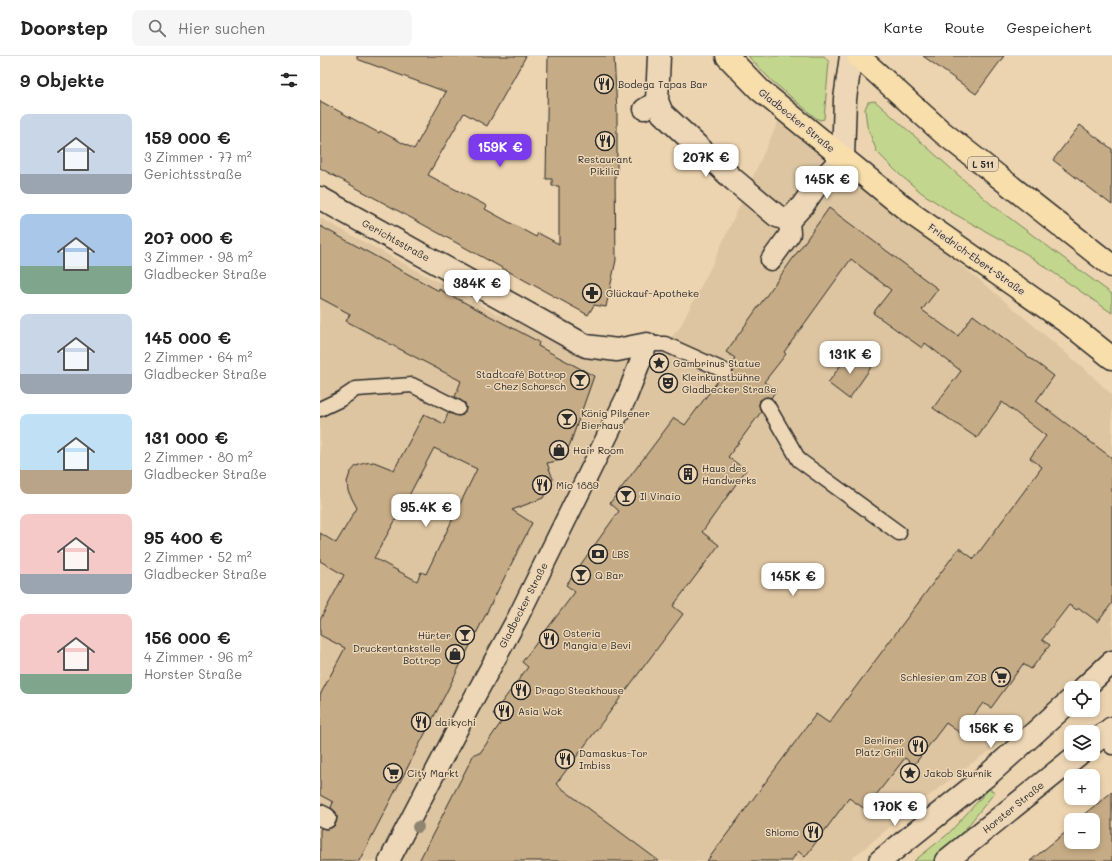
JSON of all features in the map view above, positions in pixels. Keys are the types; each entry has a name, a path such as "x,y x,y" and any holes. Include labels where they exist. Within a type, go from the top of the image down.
{"main road":[{"name":"Gladbecker Straße","path":"727,56 760,90 843,158"},
{"name":"L 511","path":"858,56 942,132 1112,266"},
{"name":"Friedrich-Ebert-Straße","path":"843,158 912,214 1068,323 1112,358"}],"street":[{"path":"659,56 650,105 662,113 734,180 777,216 789,220 790,234 771,260"},
{"path":"843,158 845,99 851,56"},
{"name":"Gladbecker Straße","path":"789,220 803,205 816,186 843,158"},
{"name":"Gerichtsstraße","path":"320,198 586,346 617,350 647,344"},
{"name":"Gladbecker Straße","path":"389,861 525,603 627,396 647,344"},
{"path":"1092,681 1112,662"},
{"path":"880,861 990,773 1064,706"},
{"name":"Horster Straße","path":"946,861 1070,761"}],"lane":[{"path":"647,344 665,344 725,371"},
{"path":"320,409 341,399 356,389 412,385 458,408"},
{"path":"767,405 799,460 899,533"}],"shaded area":[{"path":"779,120 976,277 1086,370 1112,395 1112,649 1077,681 1064,681 1064,692 1028,725 966,767 903,816 849,861 320,861 320,218 495,313 585,349 661,350 680,327 714,261"}],"green space":[{"path":"748,56 824,56 829,62 824,119 820,120 816,118 772,81"},
{"path":"875,101 992,205 1112,294 1112,313 1025,253 951,212 922,193 899,174 877,152 867,126 865,109 868,102"},
{"path":"989,789 995,792 951,847 933,861 914,861 948,834"}],"building":[{"path":"357,56 526,56 487,126 464,113 428,175 487,206 485,209 536,237 538,233 559,244 559,186 552,186 552,179 546,179 548,56 614,56 617,111 617,174 615,174 616,260 606,307 594,305 588,315 320,168 320,101 379,133 380,131 414,149 446,92 357,59"},
{"path":"923,56 1004,56 976,94"},
{"path":"1080,125 1112,149 1112,205 1053,160"},
{"path":"829,208 938,289 922,310 958,336 973,315 1054,376 1036,401 1112,458 1112,603 1098,622 1079,608 1077,610 1069,605 1042,640 1050,645 1031,669 1023,664 991,708 983,703 960,733 946,723 914,765 905,758 865,809 849,798 805,857 798,851 791,861 707,861 816,714 829,723 959,548 974,559 1042,467 1030,458 1046,436 1002,402 977,438 933,408 961,371 925,343 922,348 873,313 891,290 851,259 784,352 786,354 764,382 776,390 771,398 767,397 760,400 759,405 761,412 728,457 746,470 702,532 719,545 673,606 683,614 556,784 659,861 419,861 474,754 480,753 502,721 493,714 528,667 522,662 575,592 566,585 619,511 610,503 674,418 685,425 720,378 726,379 733,375 733,370 730,364 735,358 726,352"},
{"path":"320,226 439,291 439,289 539,342 538,346 594,376 570,444 562,460 547,463 553,479 543,498 512,510 532,523 359,861 320,861 320,830 321,828 327,829 333,827 337,818 336,812 331,808 333,802 320,795 320,695 345,648 320,635 320,620 344,575 320,561 320,533 336,543 357,508 348,491 347,482 350,473 356,466 374,462 394,470 424,414 444,424 448,413 459,416 463,415 466,408 465,403 455,397 461,381 346,321 350,314 320,298","holes":["434,448 477,469 426,574 421,572 417,581 374,558"]},
{"path":"850,352 872,366 849,399 828,383"},
{"path":"1112,792 1112,861 1030,861 1064,834 1064,849 1100,849 1100,813 1086,813 1096,805 1100,805 1100,802"}],"place":[{"name":"Bodega Tapas Bar","path":"604,84"},
{"name":"Restaurant Pikilia","path":"605,141"},
{"name":"Glückauf-Apotheke","path":"592,293"},
{"name":"Gambrinus Statue","path":"659,363"},
{"name":"Stadtcafé Bottrop - Chez Schorsch","path":"580,380"},
{"name":"Kleinkunstbühne Gladbecker Straße","path":"668,383"},
{"name":"König Pilsener Bierhaus","path":"567,419"},
{"name":"Hair Room","path":"559,450"},
{"name":"Haus des Handwerks","path":"688,474"},
{"name":"Mio 1889","path":"542,485"},
{"name":"Il Vinaio","path":"626,496"},
{"name":"LBS","path":"598,554"},
{"name":"Q Bar","path":"581,575"},
{"name":"Hürter","path":"465,635"},
{"name":"Osteria Mangia e Bevi","path":"549,639"},
{"name":"Druckertankstelle Bottrop","path":"455,654"},
{"name":"Schlesier am ZOB","path":"1001,677"},
{"name":"Drago Steakhouse","path":"521,690"},
{"name":"Asia Wok","path":"504,711"},
{"name":"daikychi","path":"421,722"},
{"name":"Berliner Platz Grill","path":"918,746"},
{"name":"Damaskus-Tor Imbiss","path":"565,759"},
{"name":"City Markt","path":"393,773"},
{"name":"Jakob Skurnik","path":"910,773"},
{"name":"Shlomo","path":"813,832"}]}
